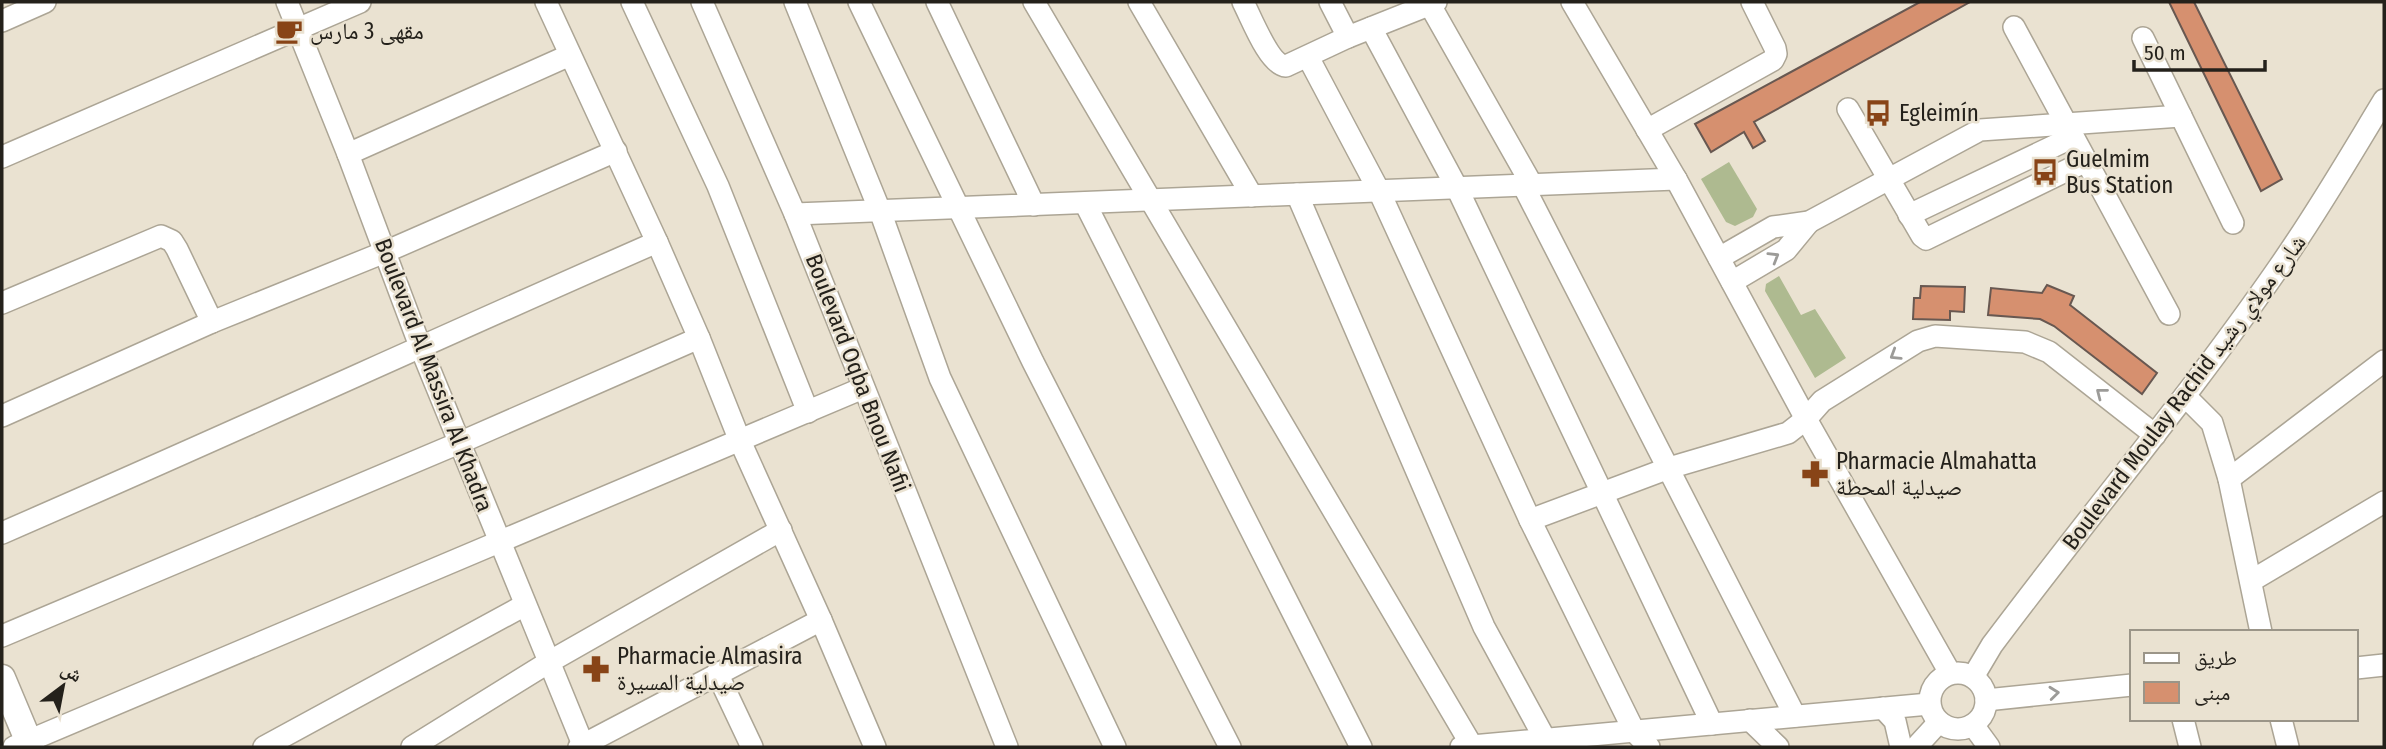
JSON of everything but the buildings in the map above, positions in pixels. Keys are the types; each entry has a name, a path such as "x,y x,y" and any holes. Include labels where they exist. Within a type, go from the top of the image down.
{"main road":[{"path":"2,678 24,745"}],"street":[{"path":"2,21 45,2"},
{"name":"Boulevard Al Massira Al Khadra","path":"287,2 348,154 419,346 582,746"},
{"path":"2,157 360,2"},
{"path":"546,2 657,242 740,440 875,747"},
{"path":"632,2 718,186 808,412"},
{"name":"Boulevard Oqba Bnou Nafii","path":"702,2 795,214 1007,747"},
{"path":"795,2 880,211 940,378 1115,747"},
{"path":"859,2 1039,374 1230,747"},
{"path":"937,2 1034,205"},
{"path":"1034,2 1466,747 1545,743 1634,731 1883,708 1934,713 1954,729 1973,725 1983,715 1986,700 1981,684 1962,673 1950,673 1941,677 1930,694 1934,713 1916,747"},
{"path":"1139,2 1252,196"},
{"path":"1243,2 1276,63 1286,66 1422,5 1527,185 1795,716"},
{"path":"1329,2 1348,37"},
{"path":"1572,2 1676,179 1806,419 1950,673"},
{"path":"1647,130 1773,60 1775,48 1752,2"},
{"path":"2014,27 2169,314"},
{"path":"1371,28 1457,188 1712,724"},
{"path":"2143,38 2233,223"},
{"path":"348,154 570,55"},
{"path":"1308,57 1379,191 1530,520 1634,731 1649,747"},
{"name":"Boulevard Moulay Rachid شارع مولاي رشيد","path":"1973,677 1998,638 2185,396 2378,128 2384,100"},
{"path":"1848,109 1909,215 1922,236 1928,239 2086,160"},
{"path":"1719,258 1773,227 1809,222 1980,130 2069,130 2181,116"},
{"path":"1909,215 2069,130"},
{"path":"2,416 212,322 385,252 616,151"},
{"path":"795,214 1676,179"},
{"path":"1297,194 1484,627 1545,743"},
{"path":"1085,203 1361,747"},
{"path":"1732,282 1786,250 1809,222"},
{"path":"2,303 161,236 172,240 212,322"},
{"path":"2,533 194,450 419,346 657,242"},
{"path":"1530,520 1669,468 1788,433 1806,419 1822,401 1918,341 1936,336 2025,342 2049,352 2155,435"},
{"path":"2,636 459,443 699,338"},
{"path":"2229,479 2384,361"},
{"path":"24,745 863,388"},
{"path":"2185,396 2212,423 2229,479 2261,630"},
{"path":"2251,581 2384,502"},
{"path":"412,747 549,662 780,530"},
{"path":"264,747 525,605"},
{"path":"582,746 821,620"},
{"path":"2358,668 2384,665"},
{"path":"717,673 752,747"},
{"path":"1986,700 2130,685"},
{"path":"1883,708 1895,721 1901,747"},
{"path":"1750,720 1778,747"},
{"path":"2184,721 2190,747"},
{"path":"2282,721 2288,747"},
{"path":"1973,725 1989,747"}],"green space":[{"path":"1729,162 1757,209 1753,217 1735,226 1726,222 1701,179"},
{"path":"1779,276 1801,315 1815,309 1846,358 1815,378 1765,291 1766,284"}],"place":[{"name":"مقهى 3 مارس","path":"289,31"},
{"name":"Egleimín","path":"1878,113"},
{"name":"Guelmim Bus Station","path":"2045,172"},
{"name":"Pharmacie Almahatta صيدلية المحطة","path":"1815,474"},
{"name":"Pharmacie Almasira صيدلية المسيرة","path":"596,669"}]}
